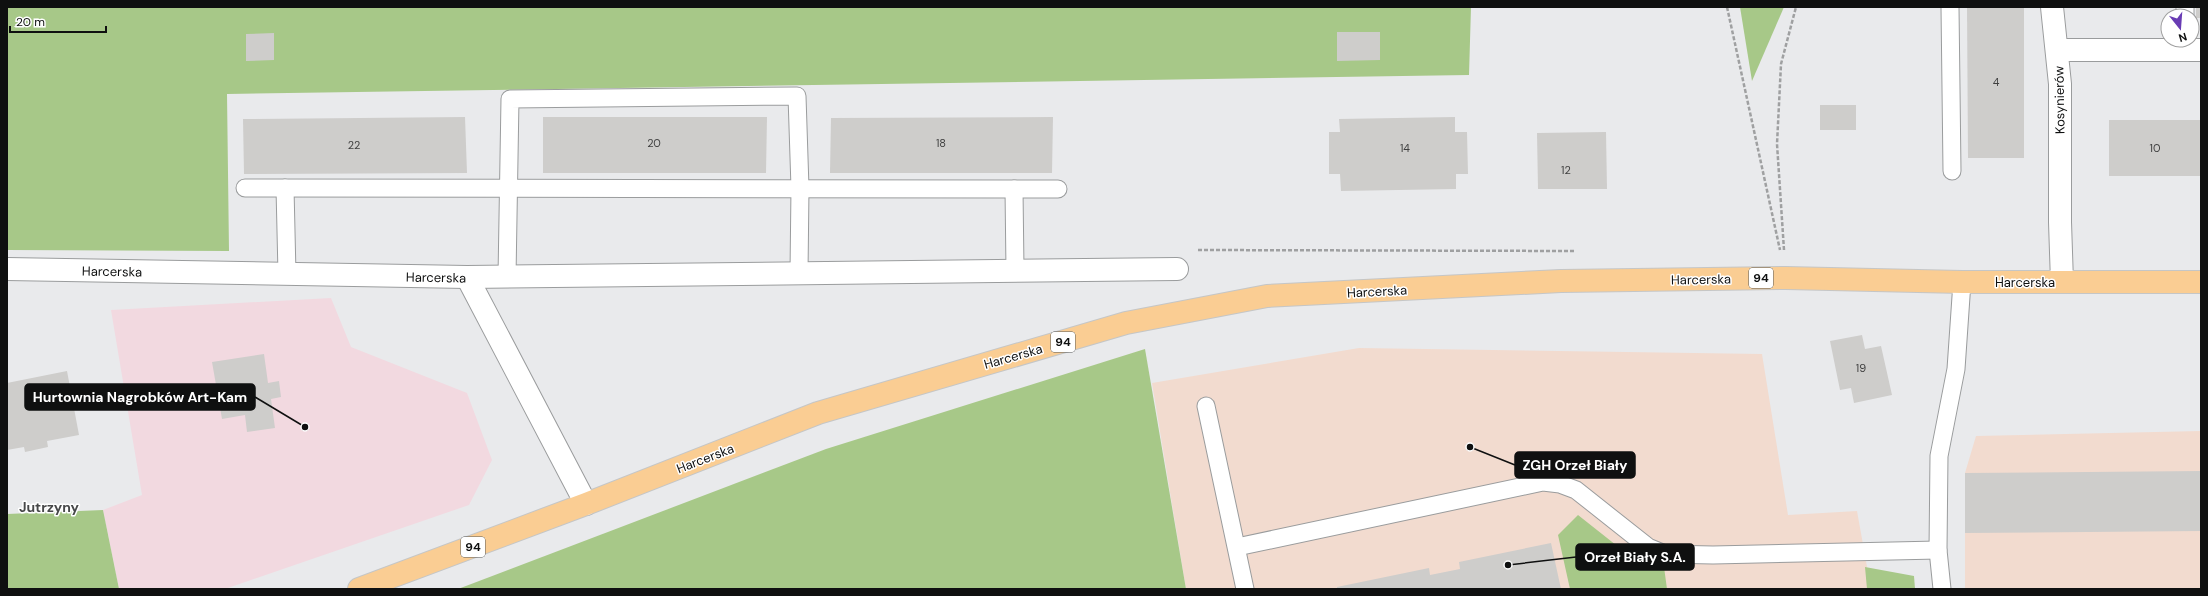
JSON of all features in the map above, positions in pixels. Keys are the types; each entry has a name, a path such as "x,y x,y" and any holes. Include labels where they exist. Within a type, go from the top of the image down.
{"main road":[{"name":"Harcerska","path":"586,504 818,413 1126,323 1268,296 1561,281 1786,278 1962,282 2201,282"},
{"name":"94","path":"359,589 586,504"}],"street":[{"path":"2052,7 2057,50"},
{"name":"Kosynierów","path":"2062,282 2060,222 2060,84 2057,50 2160,47"},
{"name":"Harcerska","path":"7,269 507,277 1177,268"},
{"path":"467,277 586,504"}],"lane":[{"path":"1950,7 1952,171"},
{"path":"507,277 510,99 797,96 800,188 799,273"},
{"path":"246,188 1058,189"},
{"path":"285,188 287,274"},
{"path":"1014,189 1015,270"},
{"path":"1942,589 1938,550 1939,456 1956,369 1962,282"},
{"path":"1206,406 1245,589"},
{"path":"1237,547 1543,482 1560,484 1576,490 1648,547 1665,554 1721,555 1938,550"}],"path":[{"path":"1727,7 1786,278"},
{"path":"1786,278 1778,144 1781,64 1796,7"},
{"path":"1190,250 1580,251"},
{"path":"1772,251 1780,251"}],"shaded area":[{"path":"331,298 351,347 467,393 492,460 469,505 225,589 119,589 103,510 142,495 111,310"},
{"path":"1359,348 1762,354 1788,515 1857,511 1871,589 1186,589 1152,383"},
{"path":"2201,431 2201,589 1965,589 1965,473 1976,436"}],"green space":[{"path":"7,7 1471,7 1469,75 227,94 229,251 7,250"},
{"path":"1740,7 1784,7 1752,81"},
{"path":"1145,349 1186,589 458,589 826,449"},
{"path":"103,510 119,589 7,589 7,514"},
{"path":"1578,515 1645,568 1664,567 1667,589 1570,589 1558,535"},
{"path":"1865,567 1914,576 1915,589 1867,589"}],"building":[{"path":"1967,7 2024,7 2024,158 1968,158"},
{"path":"2201,7 2201,18 2200,8 2196,8"},
{"path":"1337,32 1380,32 1380,60 1337,61"},
{"path":"274,33 274,60 246,61 246,34"},
{"path":"1820,105 1856,105 1856,130 1820,130"},
{"path":"465,117 467,173 244,174 243,119"},
{"path":"543,117 767,117 766,173 543,173"},
{"path":"1053,117 1052,173 830,173 831,118"},
{"path":"1455,117 1455,132 1467,132 1468,174 1456,174 1456,189 1341,191 1340,174 1329,174 1329,132 1340,132 1339,119"},
{"path":"2109,120 2201,120 2201,176 2109,176"},
{"path":"1606,132 1607,189 1538,189 1537,133"},
{"path":"1862,335 1865,349 1881,346 1892,395 1854,403 1851,388 1840,390 1830,341"},
{"path":"264,354 268,383 279,381 281,397 271,399 275,428 247,432 245,415 222,419 212,362"},
{"path":"67,371 79,435 47,441 48,447 25,452 24,447 7,450 7,383"},
{"path":"2201,471 2201,531 1965,533 1965,473"},
{"path":"1551,543 1561,589 1337,589 1337,587 1429,568 1430,575 1460,569 1459,562"}],"place":[{"name":"Hurtownia Nagrobków Art-Kam","path":"305,427"},
{"name":"ZGH Orzeł Biały","path":"1470,447"},
{"name":"Orzeł Biały S.A.","path":"1508,565"}],"district":[{"name":"Jutrzyny","path":"49,507"}]}
